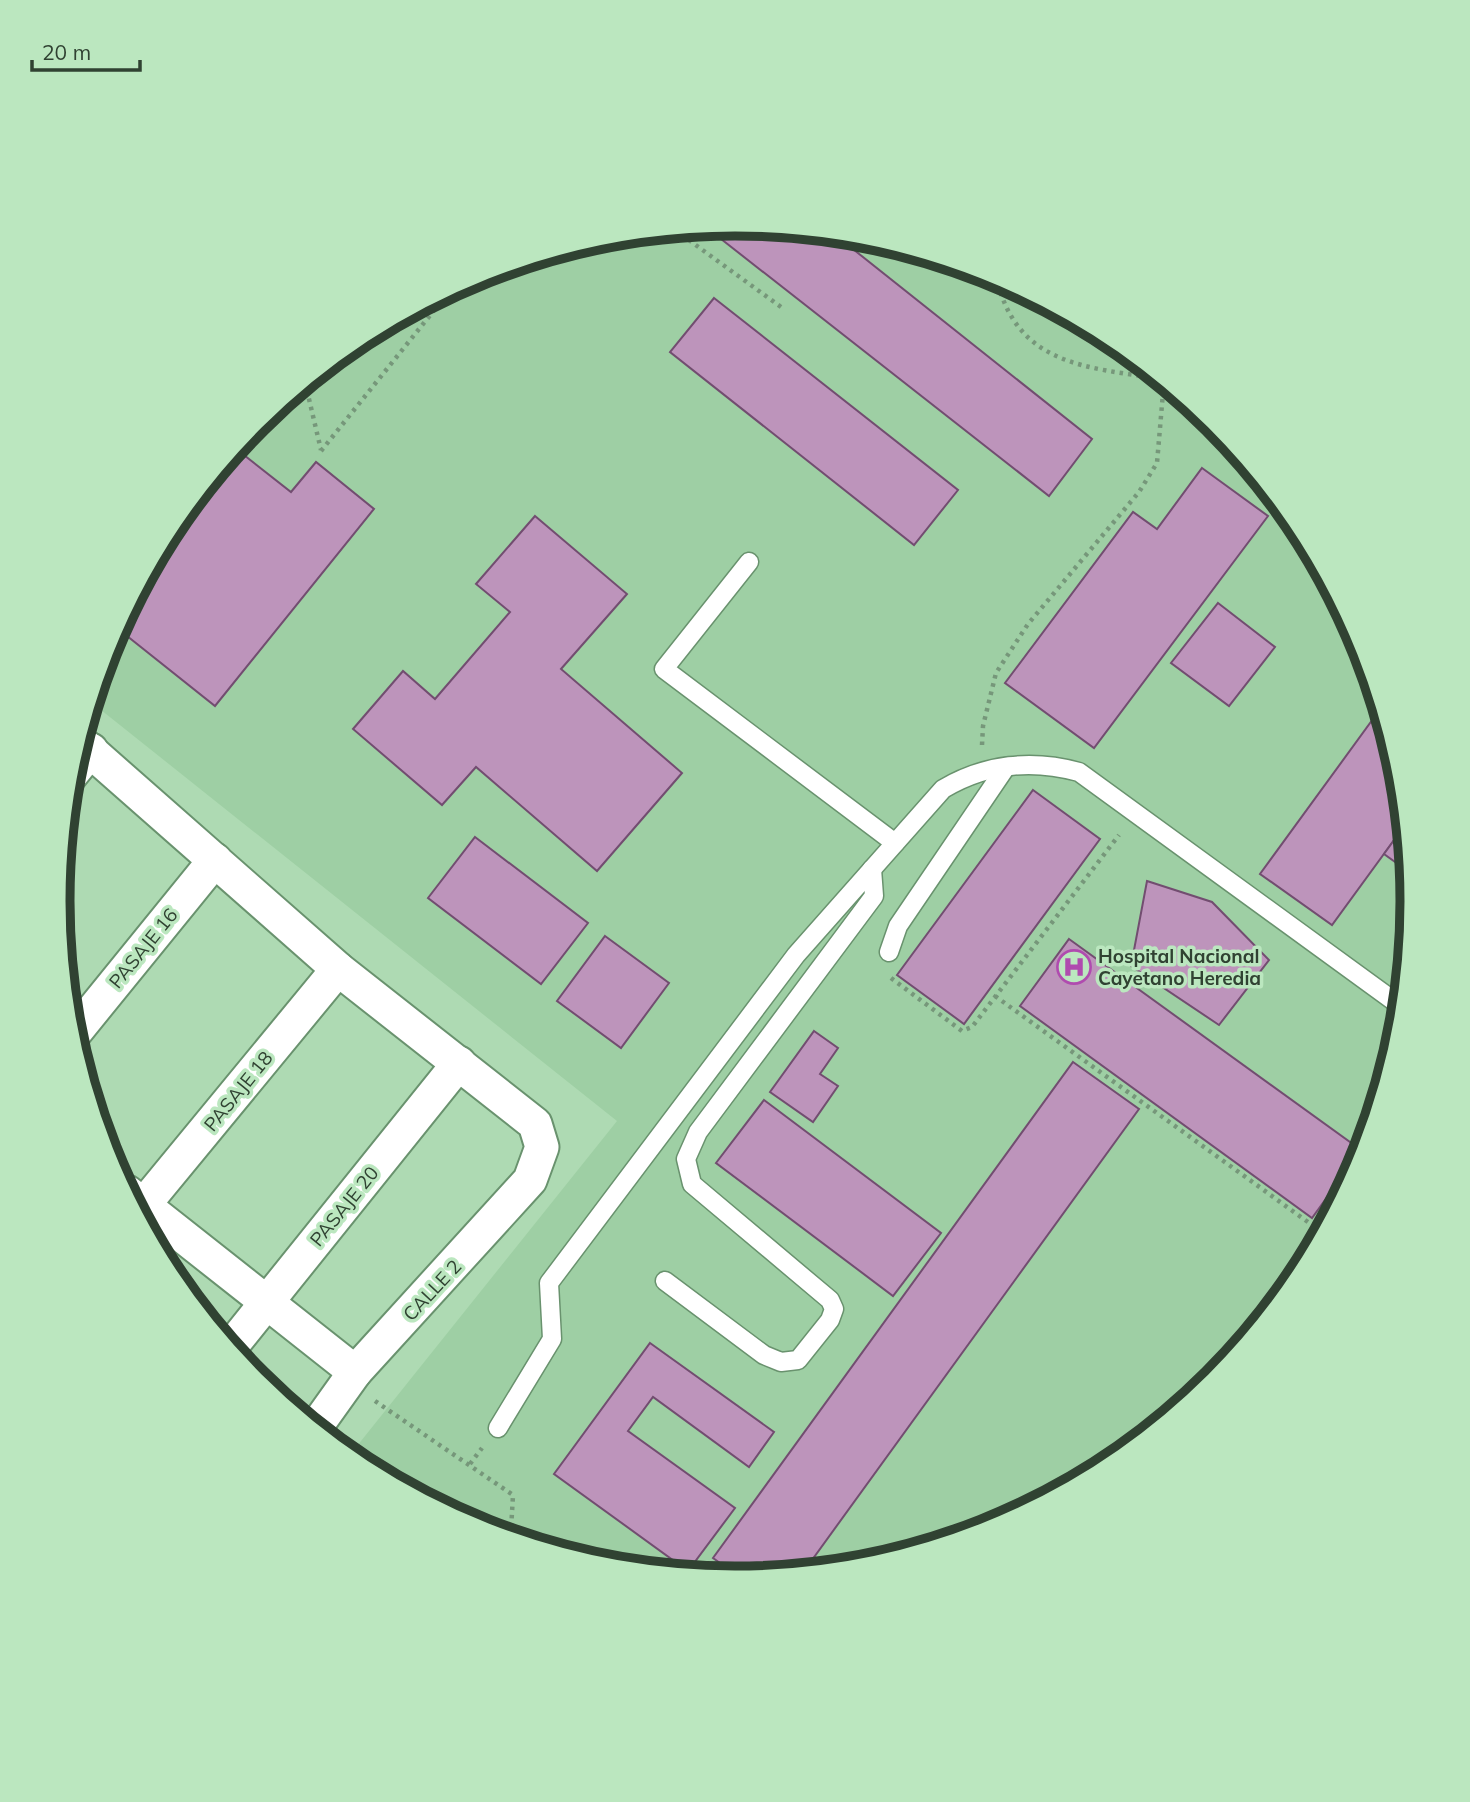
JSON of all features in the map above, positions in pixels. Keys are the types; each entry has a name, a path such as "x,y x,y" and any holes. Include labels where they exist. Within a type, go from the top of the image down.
{"street":[{"path":"88,748 338,969 458,1063"},
{"name":"PASAJE 16","path":"82,1024 215,860"},
{"name":"PASAJE 18","path":"141,1198 338,969"},
{"name":"CALLE 2","path":"320,1421 351,1377 530,1180 542,1147 535,1124 458,1063"},
{"name":"PASAJE 20","path":"236,1340 458,1063"},
{"path":"149,1214 267,1302 351,1377"}],"lane":[{"path":"749,562 664,669 895,843"},
{"path":"498,1427 552,1339 549,1283 796,955 943,789 981,770 1053,765 1079,772 1392,1000"},
{"path":"889,952 898,926 1006,767"},
{"path":"664,1281 764,1354 781,1362 798,1360 830,1320 834,1309 830,1300 692,1184 686,1159 698,1132 874,896 872,869"}],"path":[{"path":"686,238 781,307"},
{"path":"1001,292 1005,306 1022,333 1040,350 1085,366 1144,377"},
{"path":"307,392 321,451 436,307"},
{"path":"981,770 983,726 996,673 1028,624 1139,492 1157,463 1162,392"},
{"path":"889,952 891,979 962,1031 972,1027 1136,813"},
{"path":"995,996 1315,1225"},
{"path":"351,1377 513,1495 511,1527"}],"shaded area":[{"path":"692,237 778,237 822,242 865,249 949,271 1068,325 1140,373 1173,401 1205,431 1263,496 1311,568 1331,607 1365,687 1377,729 1387,771 1399,858 1399,944 1394,988 1387,1031 1365,1115 1311,1234 1263,1306 1205,1371 1173,1401 1140,1429 1104,1454 1029,1497 949,1531 865,1553 822,1560 778,1565 692,1565 605,1553 521,1531 481,1515 402,1477 356,1447 617,1121 99,708 121,647 159,568 207,496 235,463 265,431 330,373 403,325 441,305 521,271 563,259 605,249"}],"building":[{"path":"718,236 778,237 850,247 1092,439 1049,496"},
{"path":"714,298 958,490 914,545 670,352"},
{"path":"243,454 291,492 316,462 374,509 215,706 126,635 159,568 182,532 207,496"},
{"path":"1202,468 1268,516 1094,748 1005,683 1133,512 1157,529"},
{"path":"535,516 627,594 561,669 682,773 597,871 476,767 442,805 353,729 403,671 435,699 510,612 476,584"},
{"path":"1218,603 1275,647 1229,706 1171,663"},
{"path":"1374,718 1387,771 1397,837 1332,925 1260,874"},
{"path":"1033,790 1100,839 964,1024 897,975"},
{"path":"475,837 588,923 541,984 428,898"},
{"path":"1397,837 1399,865 1384,854"},
{"path":"1147,881 1212,902 1269,960 1219,1025 1131,966"},
{"path":"605,936 669,983 621,1048 557,1001"},
{"path":"1069,939 1353,1144 1335,1186 1312,1218 1020,1006"},
{"path":"814,1031 838,1048 820,1074 838,1086 813,1122 770,1092"},
{"path":"1073,1062 1139,1109 811,1561 724,1566 713,1558"},
{"path":"764,1100 941,1233 893,1296 716,1163"},
{"path":"650,1343 774,1432 749,1467 653,1397 628,1431 735,1508 692,1565 677,1563 554,1474"}],"place":[{"name":"Hospital Nacional Cayetano Heredia","path":"1074,967"}]}
